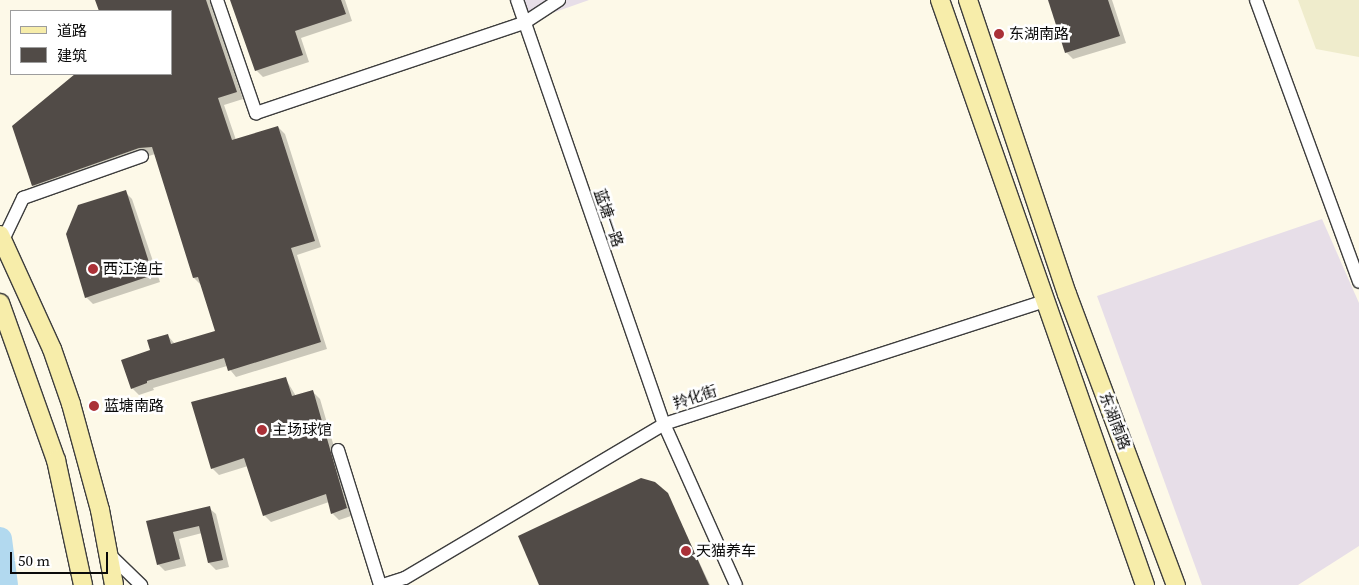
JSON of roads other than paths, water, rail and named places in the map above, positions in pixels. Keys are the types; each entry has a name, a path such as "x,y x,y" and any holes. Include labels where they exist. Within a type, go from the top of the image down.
{"main road":[{"name":"东湖南路","path":"940,0 1125,533 1145,585"},
{"name":"东湖南路","path":"968,0 1067,294 1176,585"},
{"path":"1,237 52,349 71,404 108,553 114,585"},
{"path":"0,303 34,390 56,460 83,585"},
{"path":"1125,533 1153,523"}],"street":[{"path":"217,0 256,113 524,23 559,0"},
{"name":"蓝塘一路","path":"517,0 664,424 736,585"},
{"path":"1256,0 1359,282"},
{"path":"1,237 23,198 142,156"},
{"name":"羚化街","path":"381,585 405,578 664,424 1044,301"},
{"path":"338,450 381,585"},
{"path":"108,553 141,585"}],"waterway":[{"path":"0,539 6,585"}],"place":[{"name":"东湖南路","path":"999,34"},
{"name":"西江渔庄","path":"93,269"},
{"name":"蓝塘南路","path":"94,406"},
{"name":"主场球馆","path":"262,430"},
{"name":"天猫养车","path":"686,551"}]}
